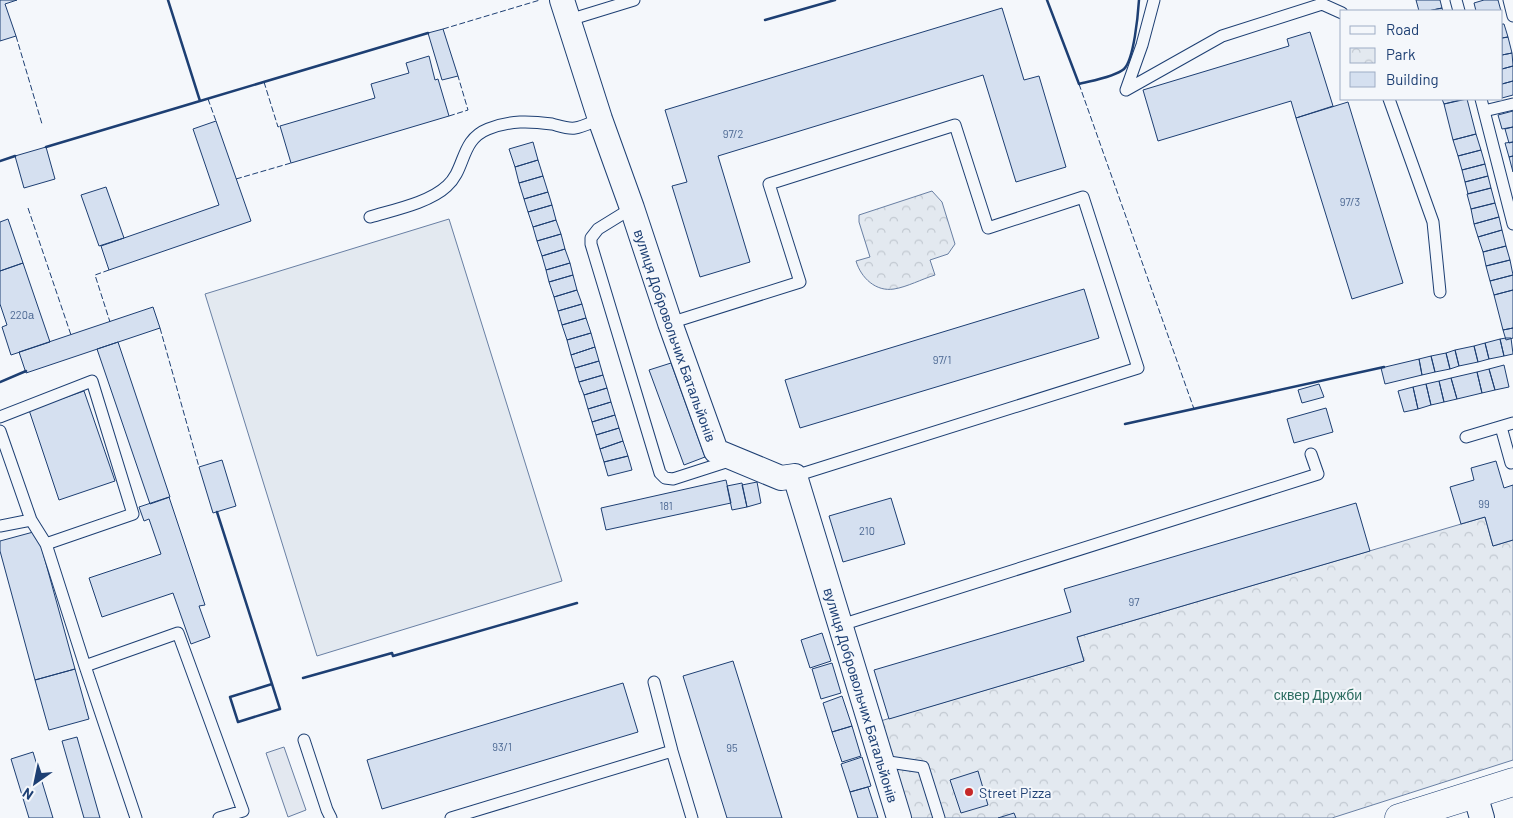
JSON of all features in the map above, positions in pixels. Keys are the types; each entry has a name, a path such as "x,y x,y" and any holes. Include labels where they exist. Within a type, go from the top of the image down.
{"main road":[{"path":"1400,818 1479,806 1513,782"}],"street":[{"name":"вулиця Добровольчих Батальйонів","path":"565,10 670,324 716,451 781,478 795,476 899,818"}],"lane":[{"path":"565,10 634,0"},
{"path":"1154,0 1142,45 1126,90 1222,36 1322,4 1340,12"},
{"path":"1509,0 1513,16"},
{"path":"1389,100 1433,222 1440,292"},
{"path":"1481,100 1513,224"},
{"path":"1484,111 1513,104"},
{"path":"370,217 414,204 442,190 453,180 464,153 472,140 487,129 519,121 574,128 600,119"},
{"path":"670,324 800,282 769,184 955,125 988,228 1083,197 1138,368 795,476"},
{"path":"632,208 598,229 591,238 660,473 665,478 672,478 734,460"},
{"path":"0,417 92,381 133,514 46,544"},
{"path":"1466,438 1513,424"},
{"path":"1501,427 1512,463"},
{"path":"0,431 31,520 46,544 136,818"},
{"path":"841,625 1318,474 1311,454"},
{"path":"0,526 31,520"},
{"path":"85,666 178,633 243,811 219,818"},
{"path":"654,682 692,818"},
{"path":"304,740 331,818"},
{"path":"451,818 672,751"},
{"path":"882,761 923,767 939,818"}],"green space":[{"path":"932,191 942,202 955,244 948,254 930,260 935,275 894,289 875,286 865,278 856,261 870,257 859,222 859,215"},
{"path":"449,219 562,581 317,656 205,294"},
{"name":"сквер Дружби","path":"1485,517 1493,546 1513,540 1513,760 1332,818 905,818 877,722 1084,661 1077,637"}],"shaded area":[{"path":"284,747 306,810 288,817 266,753"}],"building":[{"path":"0,0 17,0 5,4 16,36 0,41"},
{"path":"1416,0 1440,0 1442,8 1419,10"},
{"path":"1484,0 1498,0 1501,10 1476,10 1474,3"},
{"path":"1002,8 1024,80 1039,76 1066,167 1016,182 983,75 718,156 750,262 700,277 672,186 687,182 665,110"},
{"path":"1503,24 1504,24 1508,37 1503,38"},
{"path":"443,29 458,76 442,80 428,33"},
{"path":"1310,32 1333,106 1296,118 1291,101 1158,141 1143,90 1289,46 1287,39"},
{"path":"1508,37 1512,53 1503,55 1503,38"},
{"path":"1512,53 1513,66 1503,69 1503,55"},
{"path":"429,56 435,80 438,79 449,116 291,163 280,126 375,98 371,84 409,73 406,63"},
{"path":"1513,66 1513,81 1503,84 1503,69"},
{"path":"1513,81 1513,95 1503,98 1503,84"},
{"path":"1442,100 1460,100 1444,104"},
{"path":"1467,100 1476,134 1453,140 1444,104"},
{"path":"1348,102 1403,283 1352,299 1296,118"},
{"path":"1513,111 1513,127 1502,129 1498,115"},
{"path":"216,121 251,221 109,270 101,246 219,205 193,129"},
{"path":"1513,127 1513,142 1509,143 1505,129"},
{"path":"1476,134 1481,150 1458,156 1453,140"},
{"path":"533,142 538,160 515,167 509,149"},
{"path":"1513,142 1513,156 1509,157 1505,143"},
{"path":"46,147 55,179 24,188 15,156"},
{"path":"1481,150 1485,164 1462,170 1458,156"},
{"path":"1513,156 1513,172 1509,157"},
{"path":"538,160 543,176 519,183 515,167"},
{"path":"1485,164 1488,176 1465,182 1462,170"},
{"path":"543,176 548,192 524,199 519,183"},
{"path":"1488,176 1491,188 1468,194 1465,182"},
{"path":"106,187 124,238 99,246 81,195"},
{"path":"1491,188 1495,203 1471,209 1467,194"},
{"path":"548,192 552,205 528,212 524,199"},
{"path":"1495,203 1499,217 1474,224 1471,209"},
{"path":"552,205 556,220 533,227 528,212"},
{"path":"1499,217 1502,230 1478,237 1474,224"},
{"path":"8,219 23,263 0,271 0,222"},
{"path":"556,220 561,234 537,241 533,227"},
{"path":"1502,230 1506,246 1483,252 1478,237"},
{"path":"561,234 565,249 542,256 537,241"},
{"path":"1506,246 1510,260 1486,266 1483,252"},
{"path":"565,249 570,263 546,270 542,256"},
{"path":"1510,260 1513,275 1490,281 1486,266"},
{"path":"23,263 50,342 11,355 2,327 7,325 0,304 0,271"},
{"path":"570,263 573,275 549,282 546,270"},
{"path":"573,275 577,290 554,297 549,282"},
{"path":"1513,275 1513,290 1494,295 1490,281"},
{"path":"1084,289 1099,338 800,428 785,380"},
{"path":"577,290 582,304 558,311 554,297"},
{"path":"1513,290 1513,328 1503,330 1494,295"},
{"path":"582,304 586,318 562,325 558,311"},
{"path":"153,307 160,328 26,373 19,352"},
{"path":"586,318 591,333 567,340 562,325"},
{"path":"1513,328 1513,338 1506,340 1503,330"},
{"path":"591,333 595,347 571,355 567,340"},
{"path":"1511,338 1513,354 1504,356 1500,339"},
{"path":"1500,339 1504,356 1489,359 1485,343"},
{"path":"118,342 170,497 150,504 97,349"},
{"path":"1485,343 1489,359 1478,362 1474,346"},
{"path":"1474,346 1478,362 1459,366 1455,350"},
{"path":"595,347 599,361 575,368 571,355"},
{"path":"1455,350 1459,366 1450,369 1446,353"},
{"path":"1446,353 1450,369 1435,372 1431,356"},
{"path":"1431,356 1435,372 1422,375 1419,359"},
{"path":"1419,359 1422,375 1385,384 1381,368"},
{"path":"599,361 603,375 579,382 575,368"},
{"path":"671,363 705,457 684,465 649,370"},
{"path":"1504,365 1509,387 1495,390 1489,369"},
{"path":"1489,369 1495,390 1482,393 1477,372"},
{"path":"1477,372 1482,393 1457,399 1451,378"},
{"path":"603,375 607,388 584,395 579,382"},
{"path":"1451,378 1457,399 1444,402 1439,381"},
{"path":"1439,381 1444,402 1431,405 1426,384"},
{"path":"1319,384 1324,397 1302,403 1298,390"},
{"path":"1426,384 1431,405 1418,409 1413,387"},
{"path":"1413,387 1418,409 1404,412 1398,391"},
{"path":"607,388 611,402 588,409 584,395"},
{"path":"84,391 115,481 59,500 29,410"},
{"path":"611,402 615,415 592,422 588,409"},
{"path":"1326,408 1333,432 1294,443 1287,419"},
{"path":"615,415 619,428 596,435 592,422"},
{"path":"619,428 623,441 600,449 596,435"},
{"path":"623,441 628,456 604,462 600,449"},
{"path":"628,456 632,470 608,476 604,462"},
{"path":"222,460 236,506 213,513 199,467"},
{"path":"1496,461 1504,488 1513,485 1513,540 1493,546 1485,517 1461,524 1450,487 1474,480 1471,468"},
{"path":"726,480 731,503 606,530 601,508"},
{"path":"757,482 761,503 747,507 742,485"},
{"path":"742,483 747,507 732,510 727,486"},
{"path":"169,497 205,605 199,606 210,637 191,644 173,593 102,617 89,578 161,554 149,519 144,521 139,507"},
{"path":"891,498 905,544 843,562 829,516"},
{"path":"1356,503 1370,551 1077,637 1084,661 889,719 874,670 1071,612 1064,589"},
{"path":"37,531 75,669 35,680 0,551 0,541"},
{"path":"822,633 831,661 810,668 801,640"},
{"path":"733,661 782,818 727,818 683,676"},
{"path":"832,663 841,693 821,699 812,669"},
{"path":"75,669 89,719 49,730 35,680"},
{"path":"623,683 638,732 382,809 367,760"},
{"path":"842,696 852,726 832,732 823,703"},
{"path":"852,726 861,756 842,762 832,732"},
{"path":"77,737 100,818 84,818 62,741"},
{"path":"33,752 53,818 29,818 11,759"},
{"path":"862,757 871,786 850,792 841,764"},
{"name":"Street Pizza","path":"978,771 988,805 961,813 950,780"},
{"path":"868,787 878,818 858,818 850,792"},
{"path":"1014,813 1016,818 998,818"}],"fence":[{"path":"443,29 540,0"},
{"path":"16,36 42,124"},
{"path":"449,116 468,110 458,76"},
{"path":"264,82 278,127 280,126"},
{"path":"1079,84 1194,409"},
{"path":"208,99 216,121"},
{"path":"236,179 291,163"},
{"path":"28,208 71,335"},
{"path":"109,270 95,275 110,322"},
{"path":"160,328 199,467"}],"wall":[{"path":"168,0 200,101 428,33"},
{"path":"765,20 835,0"},
{"path":"1047,0 1079,84 1109,76 1124,69 1133,47 1139,0"},
{"path":"46,147 200,101"},
{"path":"0,161 15,156"},
{"path":"1125,424 1384,367"},
{"path":"0,382 26,371"},
{"path":"217,512 280,709 238,722 230,697 272,684"},
{"path":"303,678 392,653 393,656 577,603"}],"place":[{"name":"Street Pizza","path":"969,792"}]}
